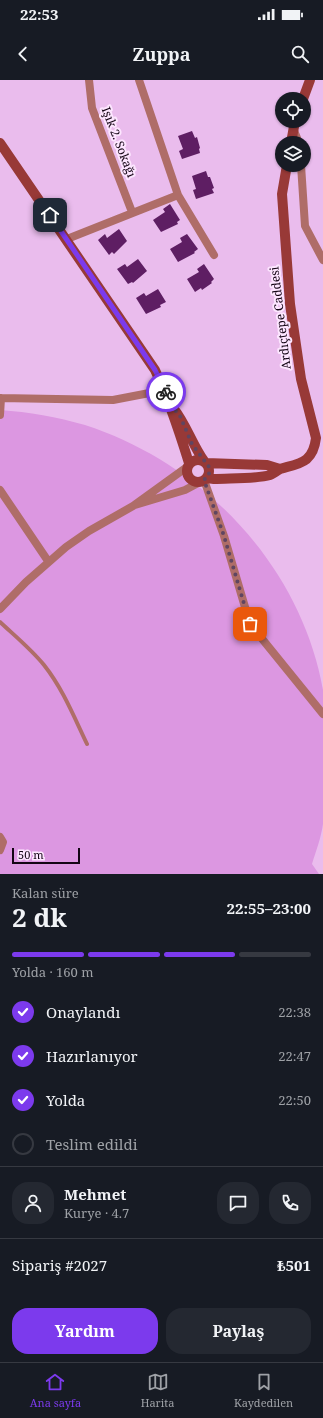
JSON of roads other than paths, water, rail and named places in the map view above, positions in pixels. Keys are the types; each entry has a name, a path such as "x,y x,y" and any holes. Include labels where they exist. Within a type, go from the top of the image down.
{"street":[{"name":"Işık 2. Sokağı","path":"89,80 92,108 132,212"},
{"path":"139,80 178,195 214,255"},
{"path":"306,92 310,80"},
{"path":"0,143 155,370 171,405 173,417 188,465 187,471 189,478 203,480"},
{"name":"Ardıçtepe Caddesi","path":"203,480 269,475 295,466 308,458 315,445 316,438 301,380 290,304 282,194 286,172"},
{"path":"301,172 305,226 323,260"},
{"path":"67,239 178,195"},
{"path":"0,415 0,398 113,400 165,390"},
{"path":"133,506 185,490 203,480 209,470 192,444 180,416 171,405"},
{"path":"0,609 48,561 89,531 133,506 196,460 205,462 267,465 280,470"},
{"path":"203,480 224,536 250,624 323,714"},
{"path":"0,490 48,561"},
{"path":"0,837 3,842 0,850"}],"lane":[{"path":"0,622 36,655 53,677 87,744"}]}
